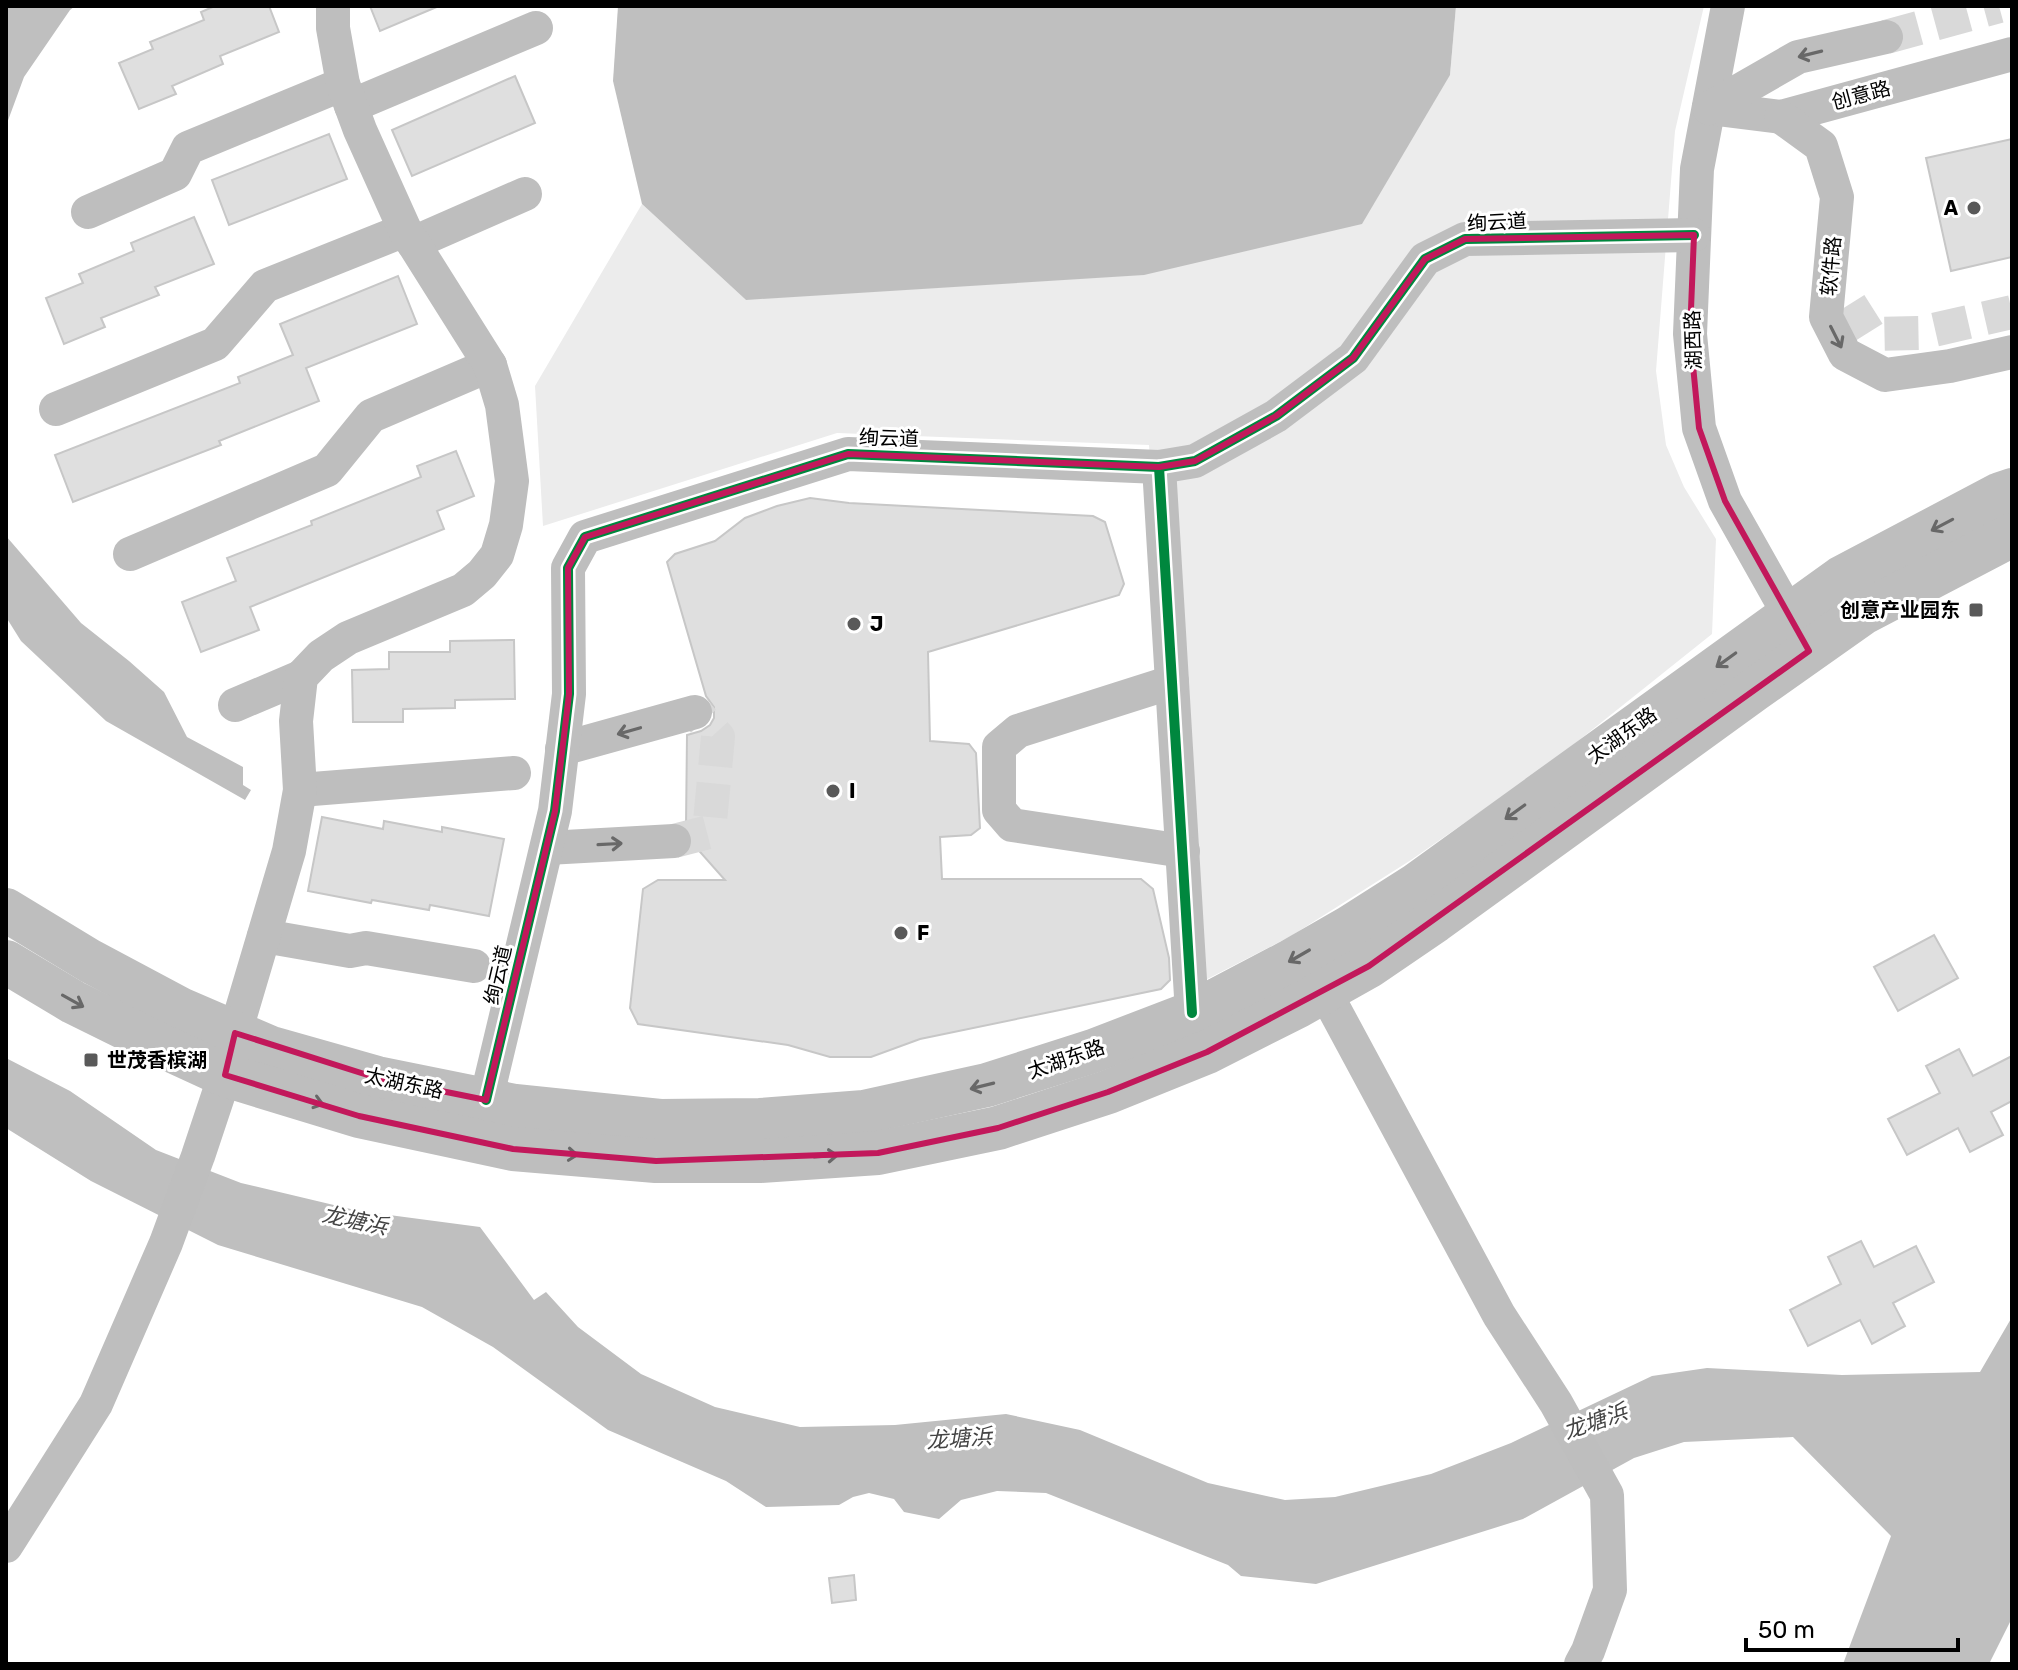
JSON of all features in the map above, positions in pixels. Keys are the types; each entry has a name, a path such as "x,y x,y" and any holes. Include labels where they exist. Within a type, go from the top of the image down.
{"main road":[{"name":"太湖东路","path":"6,962 73,1002 225,1075 359,1116 513,1149 656,1161 760,1161 878,1153 998,1128 1108,1092 1207,1052 1369,966 1435,921 1800,633 1841,578 2012,490"},
{"name":"太湖东路","path":"6,910 90,961 180,1009 271,1048 377,1078 515,1106 660,1121 760,1120 864,1112 987,1085 1093,1051 1192,1013 1326,941 1416,885 1800,633 1863,613 2012,535"}],"street":[{"path":"235,705 301,677 321,656 348,638 463,590 482,574 497,555 506,525 512,481 502,405 490,365 409,237 360,130 347,95 333,28 333,6"},
{"name":"湖西路","path":"1728,6 1697,169 1690,334 1699,428 1725,501 1800,633"},
{"path":"88,212 175,174 188,148 536,28"},
{"path":"1709,108 1798,57 1886,37"},
{"name":"创意路","path":"1709,108 1781,117 2012,54"},
{"path":"1781,117 1821,146 1844,168 1860,202 1850,304"},
{"name":"软件路","path":"1821,146 1837,197 1826,317 1845,354 1885,375 1950,366 2012,352"},
{"path":"56,409 215,344 265,286 525,194"},
{"name":"绚云道","path":"486,1100 555,811 569,694 568,568 585,537 848,454 1159,467 1195,461 1276,416 1353,358 1425,259 1465,239 1694,235"},
{"path":"130,554 327,470 371,416 490,365"},
{"path":"1159,467 1192,1013"},
{"path":"6,1546 96,1404 166,1243 198,1156 225,1075 289,851 300,790 296,721 301,677"},
{"path":"1172,682 1018,731 999,747 999,810 1012,825 1183,851"},
{"path":"562,749 695,712"},
{"path":"300,790 514,773"},
{"path":"547,848 674,841"},
{"path":"264,936 350,951 366,948 474,966"},
{"path":"1325,992 1499,1315 1556,1403 1607,1495 1610,1590 1581,1664"}],"highlighted area":[{"path":"1694,235 1690,334 1699,428 1725,501 1809,651 1369,966 1207,1052 1108,1092 998,1128 878,1153 656,1161 513,1149 359,1116 225,1075 235,1033 377,1078 486,1100 555,811 569,694 568,568 585,537 848,454 1159,467 1195,461 1276,416 1353,358 1425,259 1465,239"}],"shaded area":[{"path":"1456,6 1704,6 1675,131 1656,371 1666,445 1684,487 1716,539 1712,634 1548,765 1411,860 1291,936 1184,991 1149,445 837,433 543,526 535,386 642,204 746,300 1450,75"}],"water":[{"path":"6,6 75,6 24,77 6,126"},
{"path":"618,6 1456,6 1450,75 1362,224 1144,275 746,300 642,204 613,81"},
{"path":"6,536 81,623 164,692 187,737 243,767 243,785 251,790 245,800 106,721 21,641 6,617"},
{"name":"龙塘浜","path":"6,1058 70,1091 156,1150 241,1183 359,1211 480,1227 534,1300 546,1292 578,1327 641,1374 715,1407 800,1427 895,1425 1006,1414 1080,1430 1208,1483 1285,1500 1335,1497 1431,1474 1511,1443 1652,1376 1707,1368 1842,1375 1980,1372 2012,1317 2012,1618 1989,1664 1843,1664 1891,1536 1793,1437 1684,1442 1634,1458 1523,1519 1316,1584 1241,1576 1228,1565 1046,1493 997,1491 961,1500 939,1519 904,1512 894,1499 869,1493 839,1505 766,1507 726,1481 608,1430 493,1347 422,1307 218,1245 91,1181 6,1128"}],"building":[{"path":"215,6 269,6 279,32 220,56 223,64 172,86 176,94 139,109 119,63 153,49 150,42 204,20 201,12"},
{"path":"370,6 439,6 380,31"},
{"path":"515,76 535,123 412,176 392,130"},
{"path":"329,134 347,179 229,225 212,180"},
{"name":"A","path":"2012,139 2012,257 1951,271 1926,158"},
{"path":"194,217 214,264 155,287 159,295 101,318 105,327 64,344 46,298 83,283 79,274 134,251 131,243"},
{"path":"398,276 417,324 306,368 319,401 219,441 221,445 73,502 55,455 240,383 238,377 293,355 280,324"},
{"path":"456,451 474,496 437,511 444,529 250,607 259,630 201,652 182,602 236,581 227,558 421,477 417,466"},
{"path":"810,498 849,503 1093,516 1105,522 1124,584 1119,595 928,652 930,741 969,744 976,753 980,828 971,835 940,837 942,879 1141,879 1153,889 1169,958 1170,980 1161,989 920,1039 871,1057 830,1057 788,1045 638,1024 630,1008 643,889 658,880 725,880 693,844 691,831 686,826 687,735 710,725 714,707 706,696 667,562 675,554 715,541 745,518"},
{"path":"514,640 515,699 455,700 455,708 403,709 403,722 353,722 352,670 389,669 389,652 450,652 450,641"},
{"path":"322,817 383,829 384,821 442,832 442,827 504,839 489,916 430,905 429,910 372,900 371,903 308,891"},
{"path":"1934,935 1958,978 1898,1011 1874,967"},
{"path":"1959,1049 1973,1076 2012,1056 2012,1101 1991,1112 2003,1135 1970,1152 1958,1128 1907,1155 1888,1119 1940,1093 1926,1066"},
{"path":"1861,1241 1874,1267 1916,1246 1934,1282 1893,1303 1905,1326 1872,1344 1860,1320 1808,1346 1790,1310 1841,1284 1828,1257"},
{"path":"854,1575 856,1600 832,1603 829,1578"}],"tunnel":[{"path":"1886,37 1999,6"},
{"path":"1850,304 1869,334 1920,333 2012,312"},
{"path":"674,841 709,832 718,737 695,712"}],"cycle path":[{"path":"486,1100 555,811 569,694 568,568 585,537 848,454 1159,467 1195,461 1276,416 1353,358 1425,259 1465,239 1694,235"},
{"path":"1159,467 1192,1013"}],"place":[{"name":"A","path":"1974,208"},
{"name":"创意产业园东","path":"1976,610"},
{"name":"J","path":"854,624"},
{"name":"I","path":"833,791"},
{"name":"F","path":"901,933"},
{"name":"世茂香槟湖","path":"91,1060"}]}
